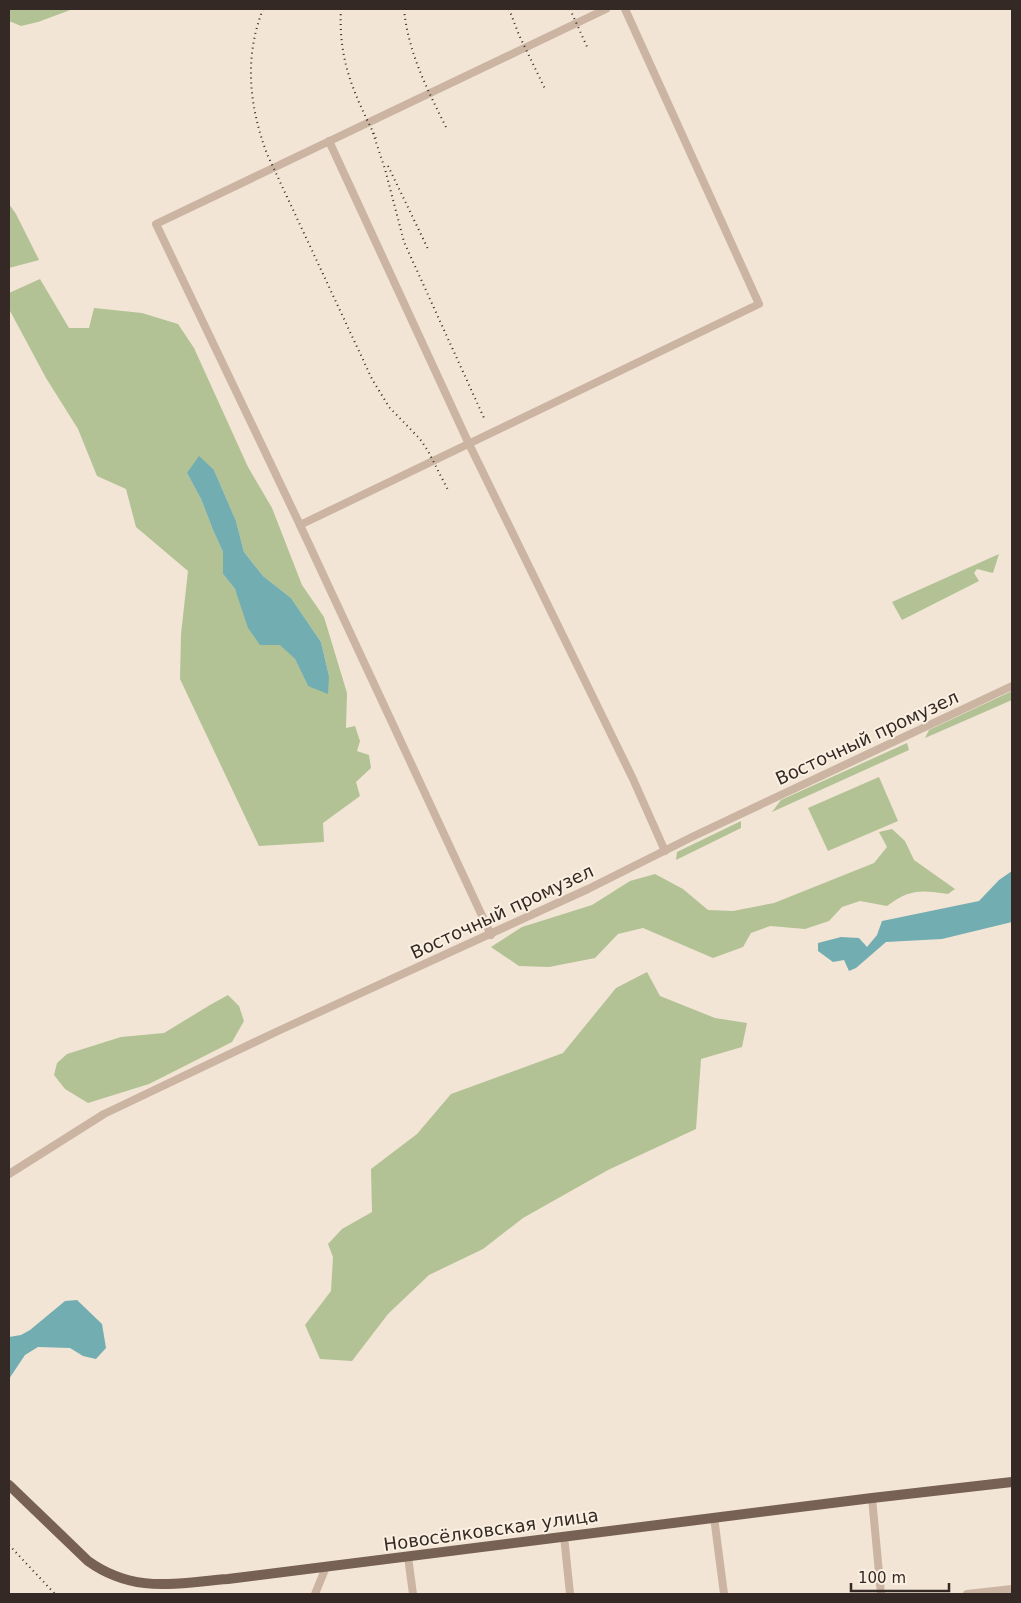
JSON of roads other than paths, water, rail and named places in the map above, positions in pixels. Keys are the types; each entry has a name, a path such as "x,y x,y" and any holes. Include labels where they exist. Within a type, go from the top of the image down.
{"main road":[{"name":"Новосёлковская улица","path":"9,1485 88,1561 114,1577 128,1581 161,1584 228,1579 714,1517 1012,1482"}],"street":[{"path":"491,935 300,525 156,224 606,9"},
{"path":"300,525 759,304 625,9"},
{"path":"329,141 470,444 633,779 665,851"},
{"name":"Восточный промузел","path":"9,1174 104,1114 278,1031 491,935 1012,686"},
{"path":"872,1498 881,1594"},
{"path":"714,1517 724,1594"},
{"path":"564,1536 570,1594"},
{"path":"408,1557 413,1594"},
{"path":"314,1594 326,1567"},
{"path":"967,1594 1012,1590"}],"water":[{"path":"199,456 214,470 236,521 244,552 263,576 291,598 321,642 329,676 328,694 308,686 295,659 280,645 260,645 248,628 235,589 223,574 223,552 201,499 187,473"},
{"path":"1012,871 1012,922 942,939 886,942 856,968 849,971 844,960 833,962 818,951 818,943 841,937 859,938 867,947 877,935 882,921 979,901 999,880"},
{"path":"77,1300 102,1324 106,1348 96,1359 83,1356 70,1348 38,1347 25,1355 9,1379 9,1337 21,1335 30,1330 65,1301"}],"railway":[{"path":"263,9 253,45 251,82 256,118 267,154 372,379 389,407 420,439 449,492"},
{"path":"341,9 342,44 349,76 376,138"},
{"path":"404,9 414,55 425,84 446,127"},
{"path":"509,9 519,35 546,91"},
{"path":"570,9 588,49"},
{"path":"373,133 385,169 404,242 484,418"},
{"path":"388,166 429,251"},
{"path":"9,1545 55,1594"}]}
